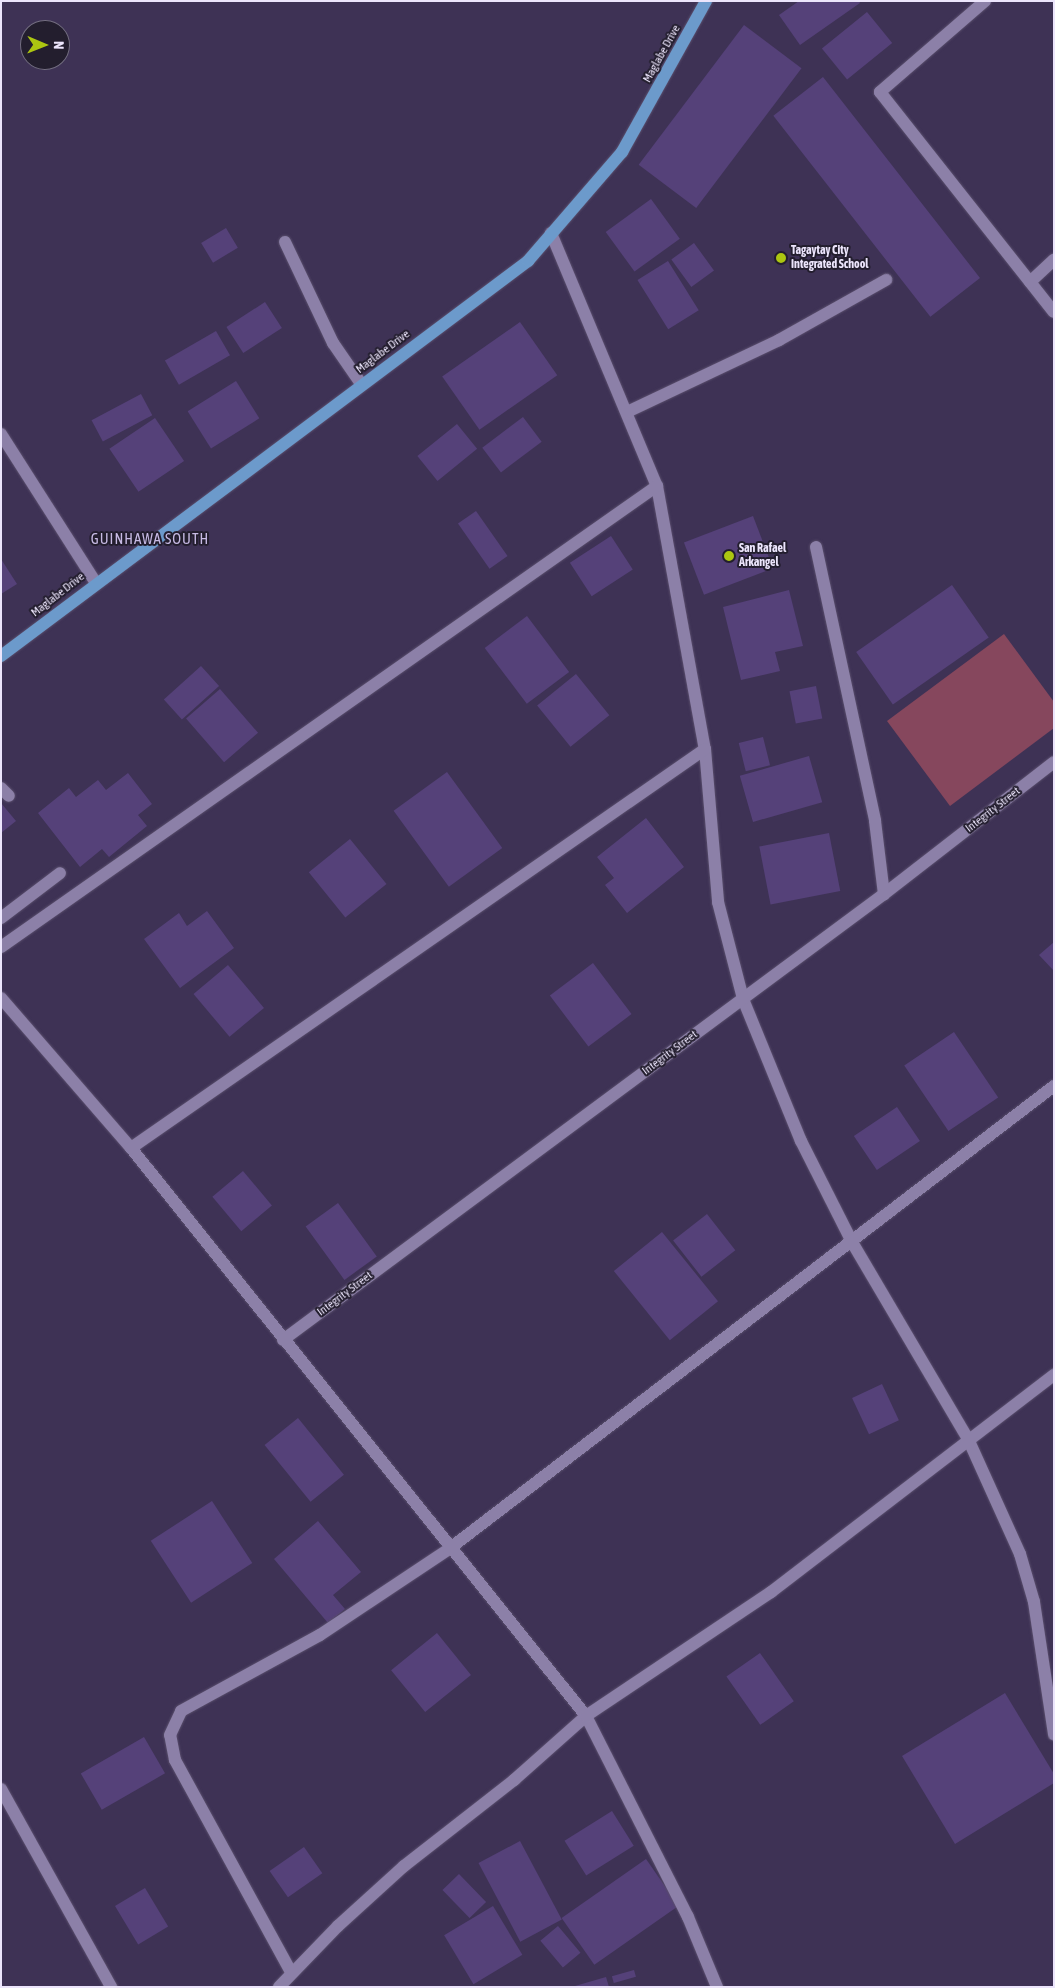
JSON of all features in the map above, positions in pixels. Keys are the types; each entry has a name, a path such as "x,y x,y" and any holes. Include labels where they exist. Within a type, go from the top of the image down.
{"main road":[{"name":"Maglabe Drive","path":"1,656 528,261 622,152 706,1"}],"street":[{"path":"985,1 880,92 1054,312"},
{"path":"551,233 657,486 705,749 718,902 743,999 801,1142 852,1242 969,1440 1020,1554 1027,1576 1054,1734"},
{"path":"285,242 333,343 362,385"},
{"path":"1030,282 1054,260"},
{"path":"627,412 779,340 886,280"},
{"path":"1,434 96,584"},
{"path":"1,947 657,486"},
{"path":"816,547 875,821 884,894"},
{"path":"131,1148 705,749"},
{"name":"Integrity Street","path":"283,1340 884,894 1054,762"},
{"path":"1,918 60,873"},
{"path":"1,998 131,1148 449,1549 586,1716 688,1917 717,1987"},
{"path":"291,1972 176,1760 170,1736 181,1711 320,1635 449,1549 1054,1086"},
{"path":"278,1987 291,1972 404,1866 514,1780 586,1716 771,1592 1054,1375"},
{"path":"1,1789 111,1987"}],"shaded area":[{"path":"1004,634 1054,702 1054,728 950,806 887,721"}],"building":[{"path":"799,1 859,1 860,3 800,45 779,15"},
{"path":"867,12 892,43 847,80 822,49"},
{"path":"744,25 802,68 696,208 639,165"},
{"path":"823,77 980,278 930,317 773,116"},
{"path":"651,199 680,239 634,272 606,232"},
{"path":"226,228 238,248 213,263 201,243"},
{"path":"694,243 714,271 691,287 671,259"},
{"path":"668,261 699,310 668,329 637,280"},
{"path":"265,302 282,328 243,353 226,327"},
{"path":"520,322 557,375 479,430 442,376"},
{"path":"216,331 230,355 179,385 165,360"},
{"path":"236,381 259,418 211,449 188,411"},
{"path":"141,394 152,415 103,441 92,420"},
{"path":"523,417 542,442 501,472 482,448"},
{"path":"155,418 184,461 138,492 109,449"},
{"path":"457,424 477,449 438,481 417,456"},
{"path":"476,511 508,556 490,569 458,524"},
{"name":"San Rafael Arkangel","path":"753,516 773,568 704,595 684,543"},
{"path":"611,536 633,570 592,596 570,563"},
{"path":"1,559 17,584 1,594"},
{"path":"952,585 989,637 893,705 856,652"},
{"path":"789,590 803,646 775,652 780,671 741,680 723,607"},
{"path":"527,616 569,672 527,704 485,648"},
{"path":"201,666 219,686 182,720 164,699"},
{"path":"576,674 609,715 570,747 537,705"},
{"path":"816,686 822,718 796,724 789,691"},
{"path":"220,689 258,733 224,762 186,719"},
{"path":"763,737 770,765 746,771 739,743"},
{"path":"809,756 822,802 753,822 740,776"},
{"path":"447,772 502,848 449,887 394,811"},
{"path":"128,773 152,804 138,815 147,826 109,857 102,849 80,867 38,813 69,788 76,797 98,780 106,790"},
{"path":"1,803 16,821 1,833"},
{"path":"646,818 684,867 627,913 605,885 614,878 597,857"},
{"path":"829,833 840,891 771,904 759,847"},
{"path":"350,839 387,884 345,917 309,872"},
{"path":"207,911 234,948 180,988 144,939 179,913 187,926"},
{"path":"1054,942 1054,971 1039,955"},
{"path":"593,963 632,1014 588,1047 550,995"},
{"path":"228,965 264,1008 230,1037 194,994"},
{"path":"954,1032 998,1097 948,1131 904,1066"},
{"path":"897,1107 920,1141 877,1170 854,1136"},
{"path":"243,1171 272,1205 241,1231 212,1197"},
{"path":"338,1203 377,1256 344,1280 306,1227"},
{"path":"707,1214 735,1250 701,1277 673,1240"},
{"path":"662,1232 718,1301 670,1340 614,1271"},
{"path":"882,1384 899,1420 869,1434 852,1398"},
{"path":"298,1418 344,1475 311,1502 265,1445"},
{"path":"212,1501 252,1563 191,1603 151,1541"},
{"path":"318,1521 361,1572 333,1595 345,1609 328,1623 274,1559"},
{"path":"437,1633 471,1675 425,1712 391,1670"},
{"path":"760,1653 794,1701 760,1725 726,1677"},
{"path":"1005,1693 1054,1774 1054,1783 955,1844 902,1756"},
{"path":"144,1737 165,1773 102,1810 81,1774"},
{"path":"612,1811 634,1846 586,1875 565,1841"},
{"path":"520,1841 562,1920 520,1942 479,1863"},
{"path":"304,1847 322,1873 288,1897 270,1871"},
{"path":"646,1859 679,1906 594,1965 562,1918"},
{"path":"459,1874 486,1902 470,1918 442,1890"},
{"path":"145,1888 168,1927 138,1945 115,1906"},
{"path":"493,1906 522,1955 473,1984 444,1935"},
{"path":"558,1926 580,1953 563,1968 540,1941"},
{"path":"634,1970 636,1977 614,1983 612,1976"},
{"path":"606,1977 609,1987 575,1987 575,1986"}],"place":[{"name":"Tagaytay City Integrated School","path":"781,258"},
{"name":"San Rafael Arkangel","path":"729,556"}],"district":[{"name":"GUINHAWA SOUTH","path":"150,539"}]}
